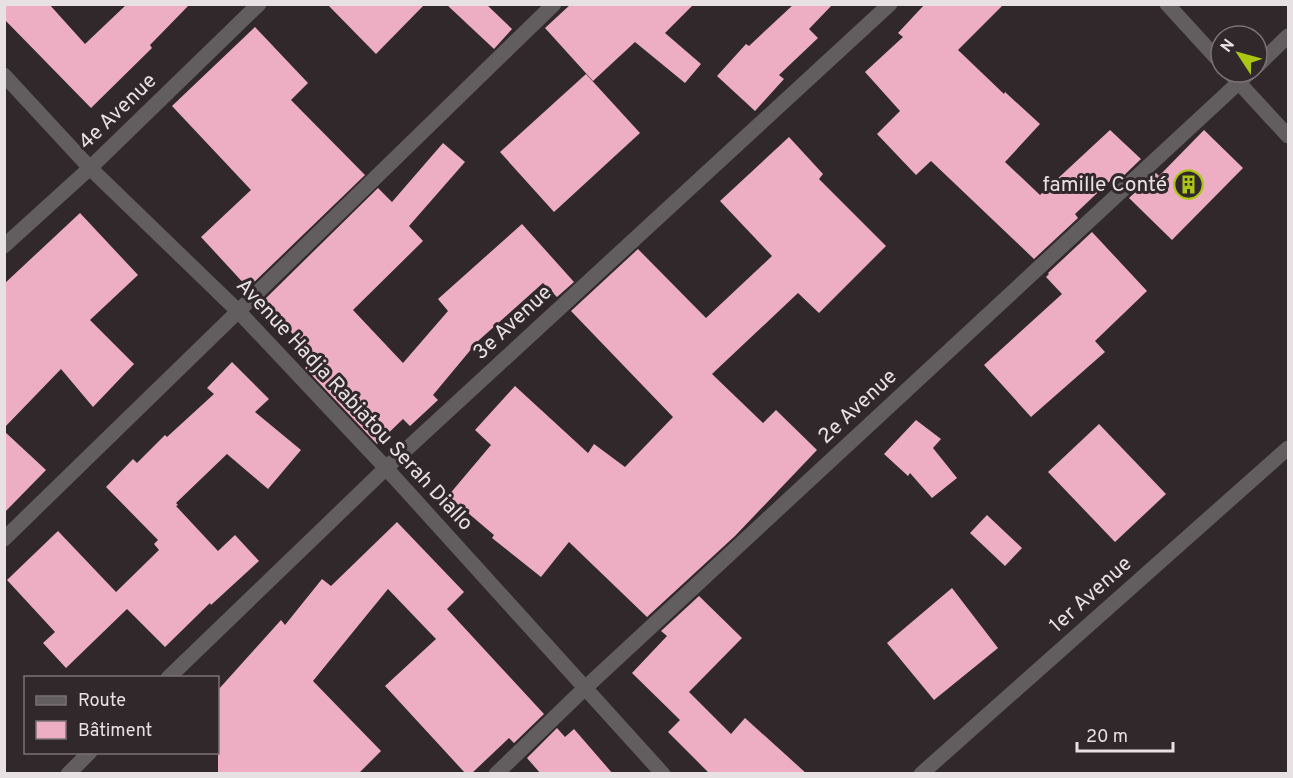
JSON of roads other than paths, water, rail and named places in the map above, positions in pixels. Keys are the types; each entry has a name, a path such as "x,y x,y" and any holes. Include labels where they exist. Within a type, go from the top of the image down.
{"street":[{"name":"4e Avenue","path":"4,246 90,168 259,4"},
{"path":"4,539 554,4"},
{"name":"3e Avenue","path":"170,676 386,468 890,4"},
{"path":"1167,4 1209,50"},
{"path":"1269,54 1288,36"},
{"name":"Avenue Hadja Rabiatou Serah Diallo","path":"4,75 90,168 239,312 386,468 663,774"},
{"name":"2e Avenue","path":"496,774 585,688 1231,84"},
{"path":"1246,84 1288,136"},
{"name":"1er Avenue","path":"921,774 1288,448"},
{"path":"68,774 89,754"}],"place":[{"name":"famille Conté","path":"1188,185"}]}
